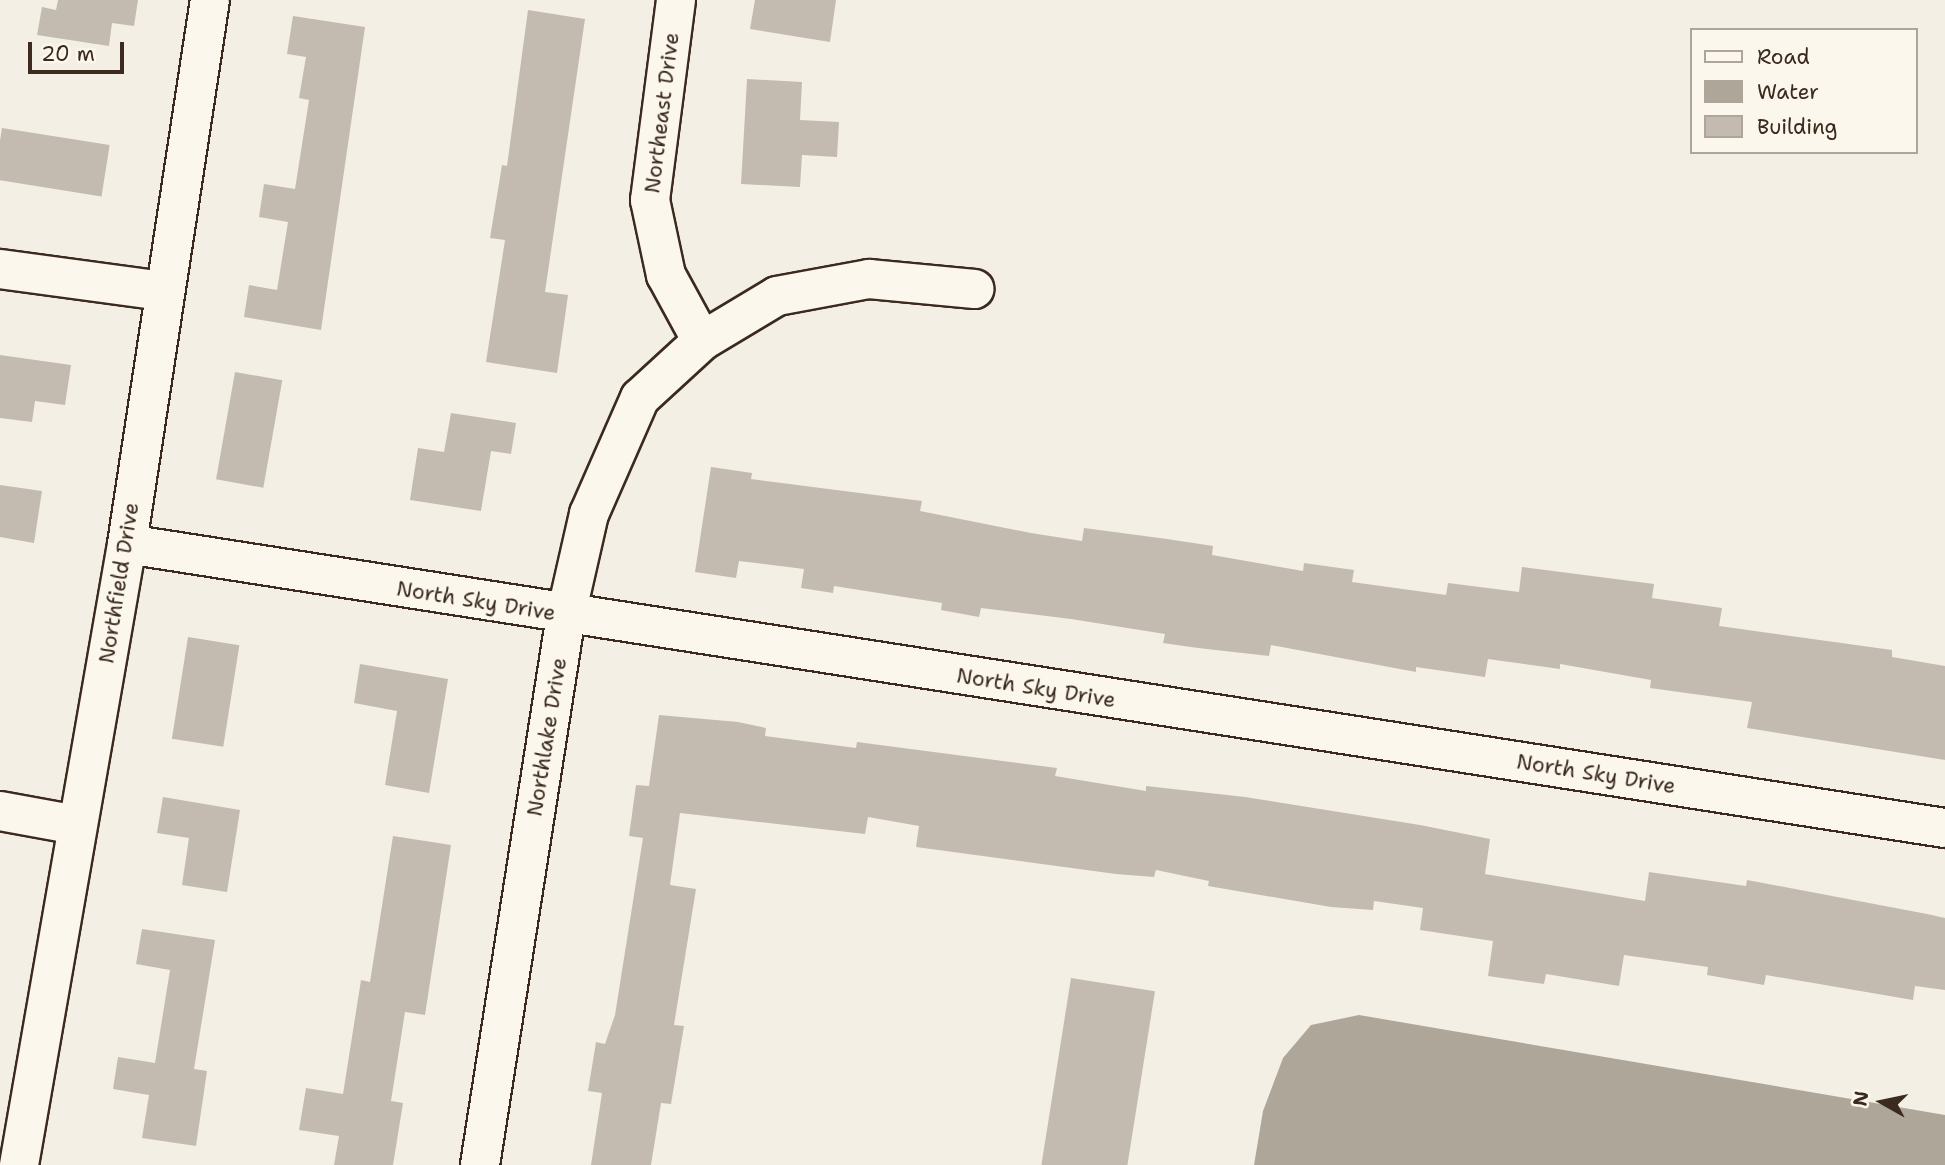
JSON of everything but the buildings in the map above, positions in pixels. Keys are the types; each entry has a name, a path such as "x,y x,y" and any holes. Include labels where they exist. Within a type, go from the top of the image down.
{"street":[{"name":"Northfield Drive","path":"19,1165 127,544 162,291 210,0"},
{"name":"Northeast Drive","path":"676,0 650,200 666,275 702,341"},
{"path":"0,269 162,291"},
{"name":"Northlake Drive","path":"480,1165 566,615 606,465 640,398 702,341 777,296 856,281 975,289"},
{"name":"North Sky Drive","path":"127,544 566,615 1945,828"},
{"path":"0,811 77,825"}],"water":[{"path":"1359,1015 1945,1115 1945,1165 1254,1165 1263,1111 1283,1058 1311,1025"}]}
